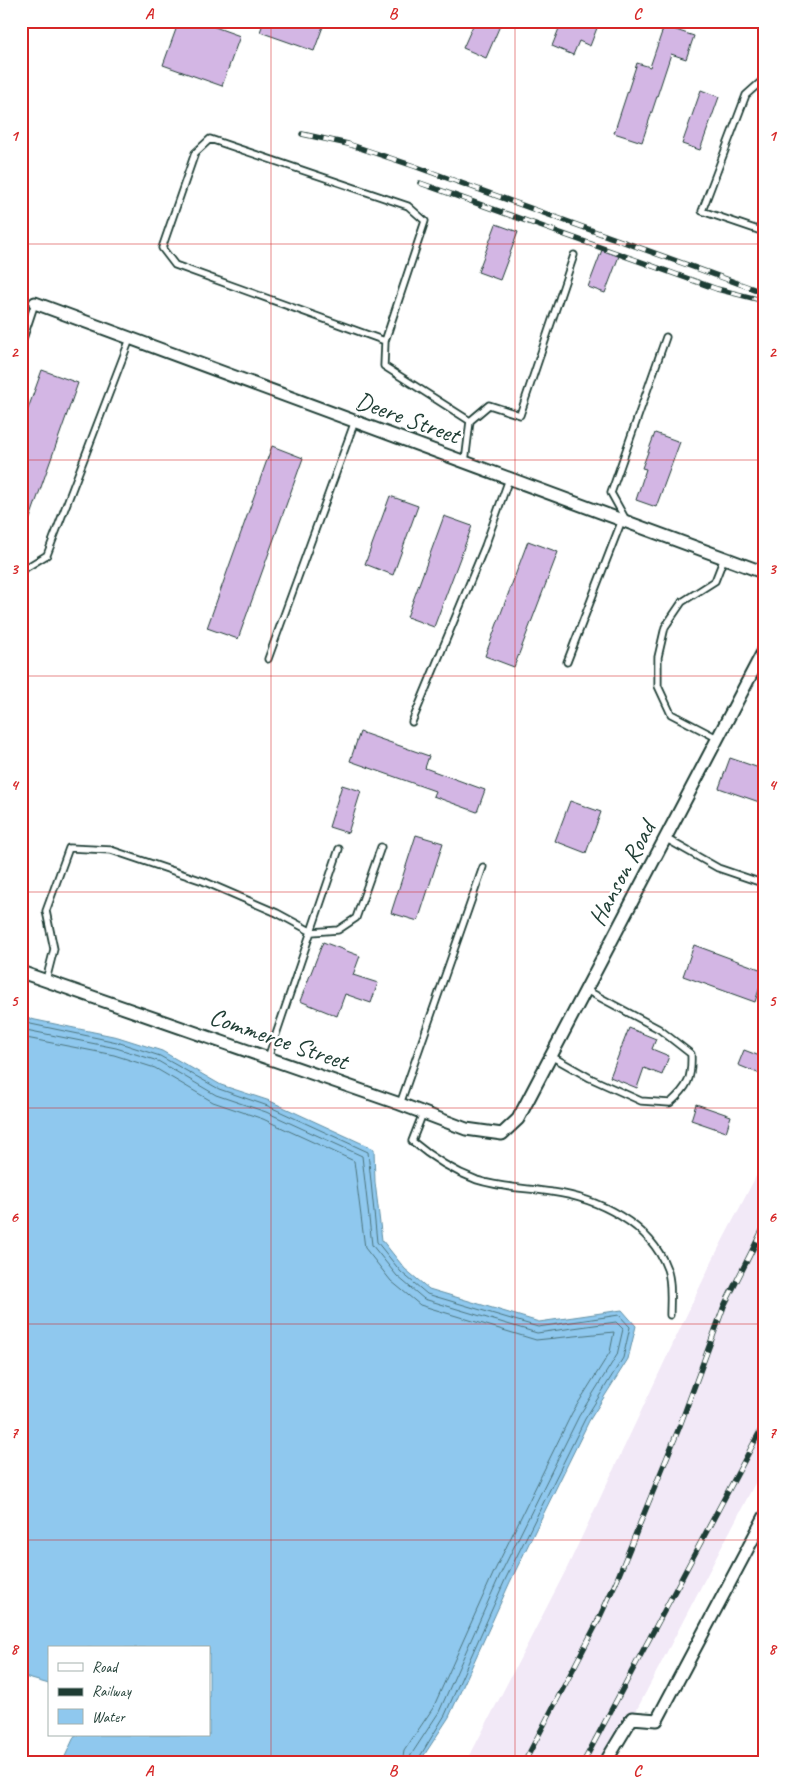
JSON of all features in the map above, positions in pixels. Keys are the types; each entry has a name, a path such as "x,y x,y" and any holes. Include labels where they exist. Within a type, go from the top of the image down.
{"street":[{"name":"Deere Street","path":"35,303 765,573"},
{"name":"Hanson Road","path":"518,1119 765,648"},
{"name":"Commerce Street","path":"21,972 400,1104 466,1129 502,1134 518,1119"},
{"path":"605,1763 632,1718 657,1720 765,1516"}],"lane":[{"path":"762,231 702,211 746,95 765,78"},
{"path":"385,341 175,265 162,248 195,153 210,139 408,206 425,221 385,341 384,366 470,421"},
{"path":"465,462 470,421 489,405 520,415 574,255"},
{"path":"21,345 35,303"},
{"path":"567,662 624,521 611,493 666,337"},
{"path":"21,568 24,569 48,555 130,339"},
{"path":"268,659 354,421"},
{"path":"412,722 485,546 509,479"},
{"path":"717,738 671,714 658,686 658,657 665,627 682,602 716,581 724,558"},
{"path":"665,838 718,868 765,884"},
{"path":"46,980 54,949 46,911 69,848 111,850 202,881 277,913 312,932 338,930 356,918 382,847"},
{"path":"268,1058 339,849"},
{"path":"400,1104 483,867"},
{"path":"551,1056 590,1078 640,1101 670,1103 685,1089 692,1071 691,1054 659,1029 586,990"},
{"path":"423,1113 412,1141 433,1159 478,1180 515,1189 554,1192 590,1201 629,1221 652,1242 668,1270 670,1315"}],"shaded area":[{"path":"765,1159 765,1464 609,1763 466,1763 567,1568 713,1259"}],"water":[{"path":"21,1017 118,1037 162,1051 221,1085 270,1101 374,1149 375,1182 382,1240 405,1269 429,1289 539,1322 622,1310 636,1326 628,1359 589,1421 510,1582 449,1717 419,1763 62,1763 75,1736 210,1736 210,1646 48,1646 48,1684 21,1676"}],"building":[{"path":"179,21 198,21 240,36 222,86 163,65"},
{"path":"264,21 325,21 314,51 260,32"},
{"path":"475,21 502,21 486,58 463,48"},
{"path":"562,21 587,21 586,24 597,28 590,46 579,41 573,55 552,46"},
{"path":"664,26 694,36 686,59 671,54 642,142 614,133 637,63 650,67"},
{"path":"701,90 719,97 700,150 682,144"},
{"path":"496,224 518,232 500,280 478,272"},
{"path":"602,250 619,256 605,293 588,287"},
{"path":"42,370 78,383 23,538 21,428"},
{"path":"655,433 680,442 656,507 636,500 646,469 642,468"},
{"path":"272,446 303,458 238,639 207,628"},
{"path":"390,496 418,506 393,575 365,564"},
{"path":"444,516 472,526 434,627 407,617"},
{"path":"528,541 558,552 514,667 485,656"},
{"path":"360,732 429,756 425,768 485,790 477,812 433,796 435,791 350,761"},
{"path":"730,758 765,770 765,804 719,788"},
{"path":"342,785 361,791 348,833 329,827"},
{"path":"570,801 601,812 586,853 555,841"},
{"path":"416,835 443,843 418,921 391,913"},
{"path":"323,942 360,956 353,975 378,983 371,1003 345,994 337,1016 300,1001"},
{"path":"694,945 765,971 755,1002 683,976"},
{"path":"629,1028 656,1039 652,1049 669,1056 662,1075 644,1068 637,1088 610,1077"},
{"path":"744,1050 765,1058 765,1076 738,1065"},
{"path":"696,1104 731,1116 726,1132 691,1120"}],"railway":[{"path":"302,134 348,144 414,166 765,293"},
{"path":"420,183 717,289 765,301"},
{"path":"524,1763 596,1625 616,1582 679,1428 724,1306 765,1225"},
{"path":"583,1763 765,1422"}]}
